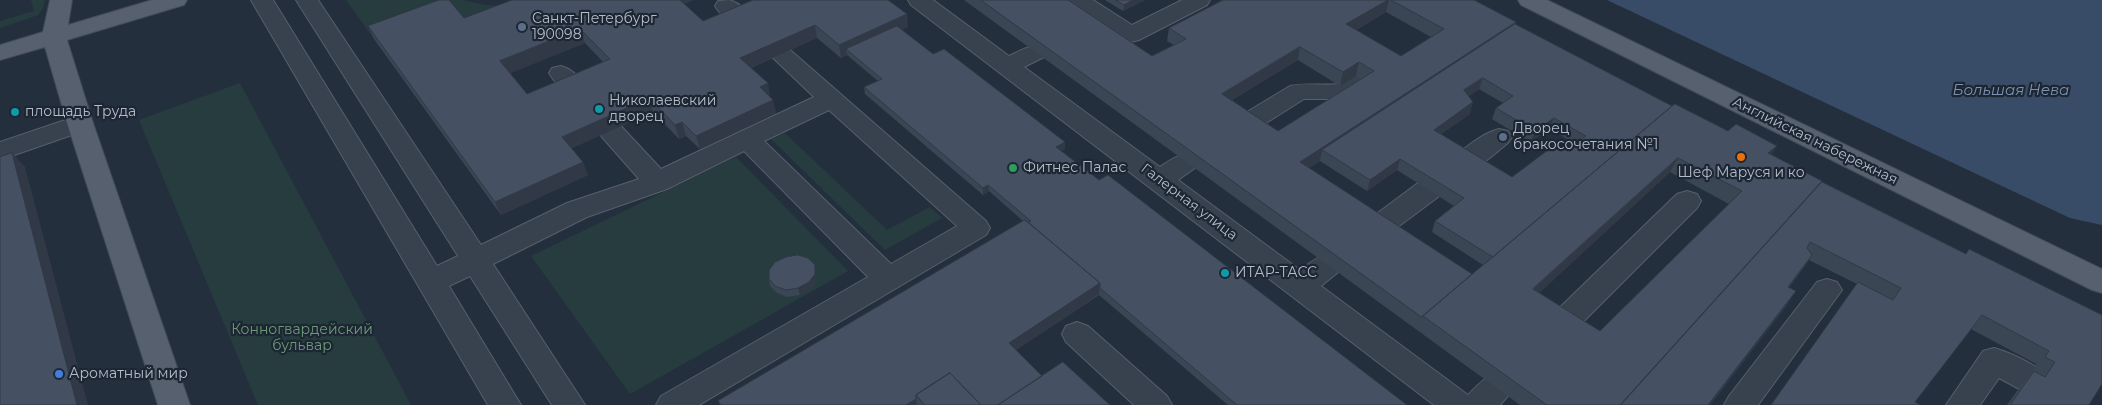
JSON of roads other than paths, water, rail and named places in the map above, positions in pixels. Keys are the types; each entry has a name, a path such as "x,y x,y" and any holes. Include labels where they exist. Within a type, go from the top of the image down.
{"main road":[{"path":"61,0 54,38 80,123 174,405"},
{"path":"0,53 176,0"},
{"name":"Английская набережная","path":"1529,0 2102,282"}],"street":[{"path":"262,0 505,405"},
{"path":"307,0 569,405"},
{"name":"Галерная улица","path":"920,0 1300,286 1465,400"},
{"path":"1078,0 1096,22 1131,35 1200,0"},
{"path":"1008,66 1036,52"},
{"path":"672,405 976,228 781,54"},
{"path":"1246,124 1299,91 1346,91 1363,80"},
{"path":"431,282 577,210 657,182 831,99"},
{"path":"0,151 80,123"},
{"path":"611,130 657,182"},
{"path":"1464,163 1499,137"},
{"path":"747,139 888,280"},
{"path":"1158,180 1186,162"},
{"path":"1377,228 1428,190"},
{"path":"1561,325 1687,201"},
{"path":"1300,286 1328,265"},
{"path":"1740,405 1827,290"},
{"path":"1077,334 1156,405"},
{"path":"1962,405 1994,360 2036,383"}],"water":[{"name":"Большая Нева","path":"1607,0 2102,0 2102,225 2070,218"}],"place":[{"name":"Санкт-Петербург 190098","path":"522,27"},
{"name":"Николаевский дворец","path":"599,109"},
{"name":"площадь Труда","path":"15,112"},
{"name":"Дворец бракосочетания №1","path":"1503,137"},
{"name":"Шеф Маруся и ко","path":"1741,157"},
{"name":"Фитнес Палас","path":"1013,168"},
{"name":"ИТАР-ТАСС","path":"1225,273"},
{"name":"Ароматный мир","path":"59,374"}],"park label":[{"name":"Конногвардейский бульвар","path":"302,338"}]}
